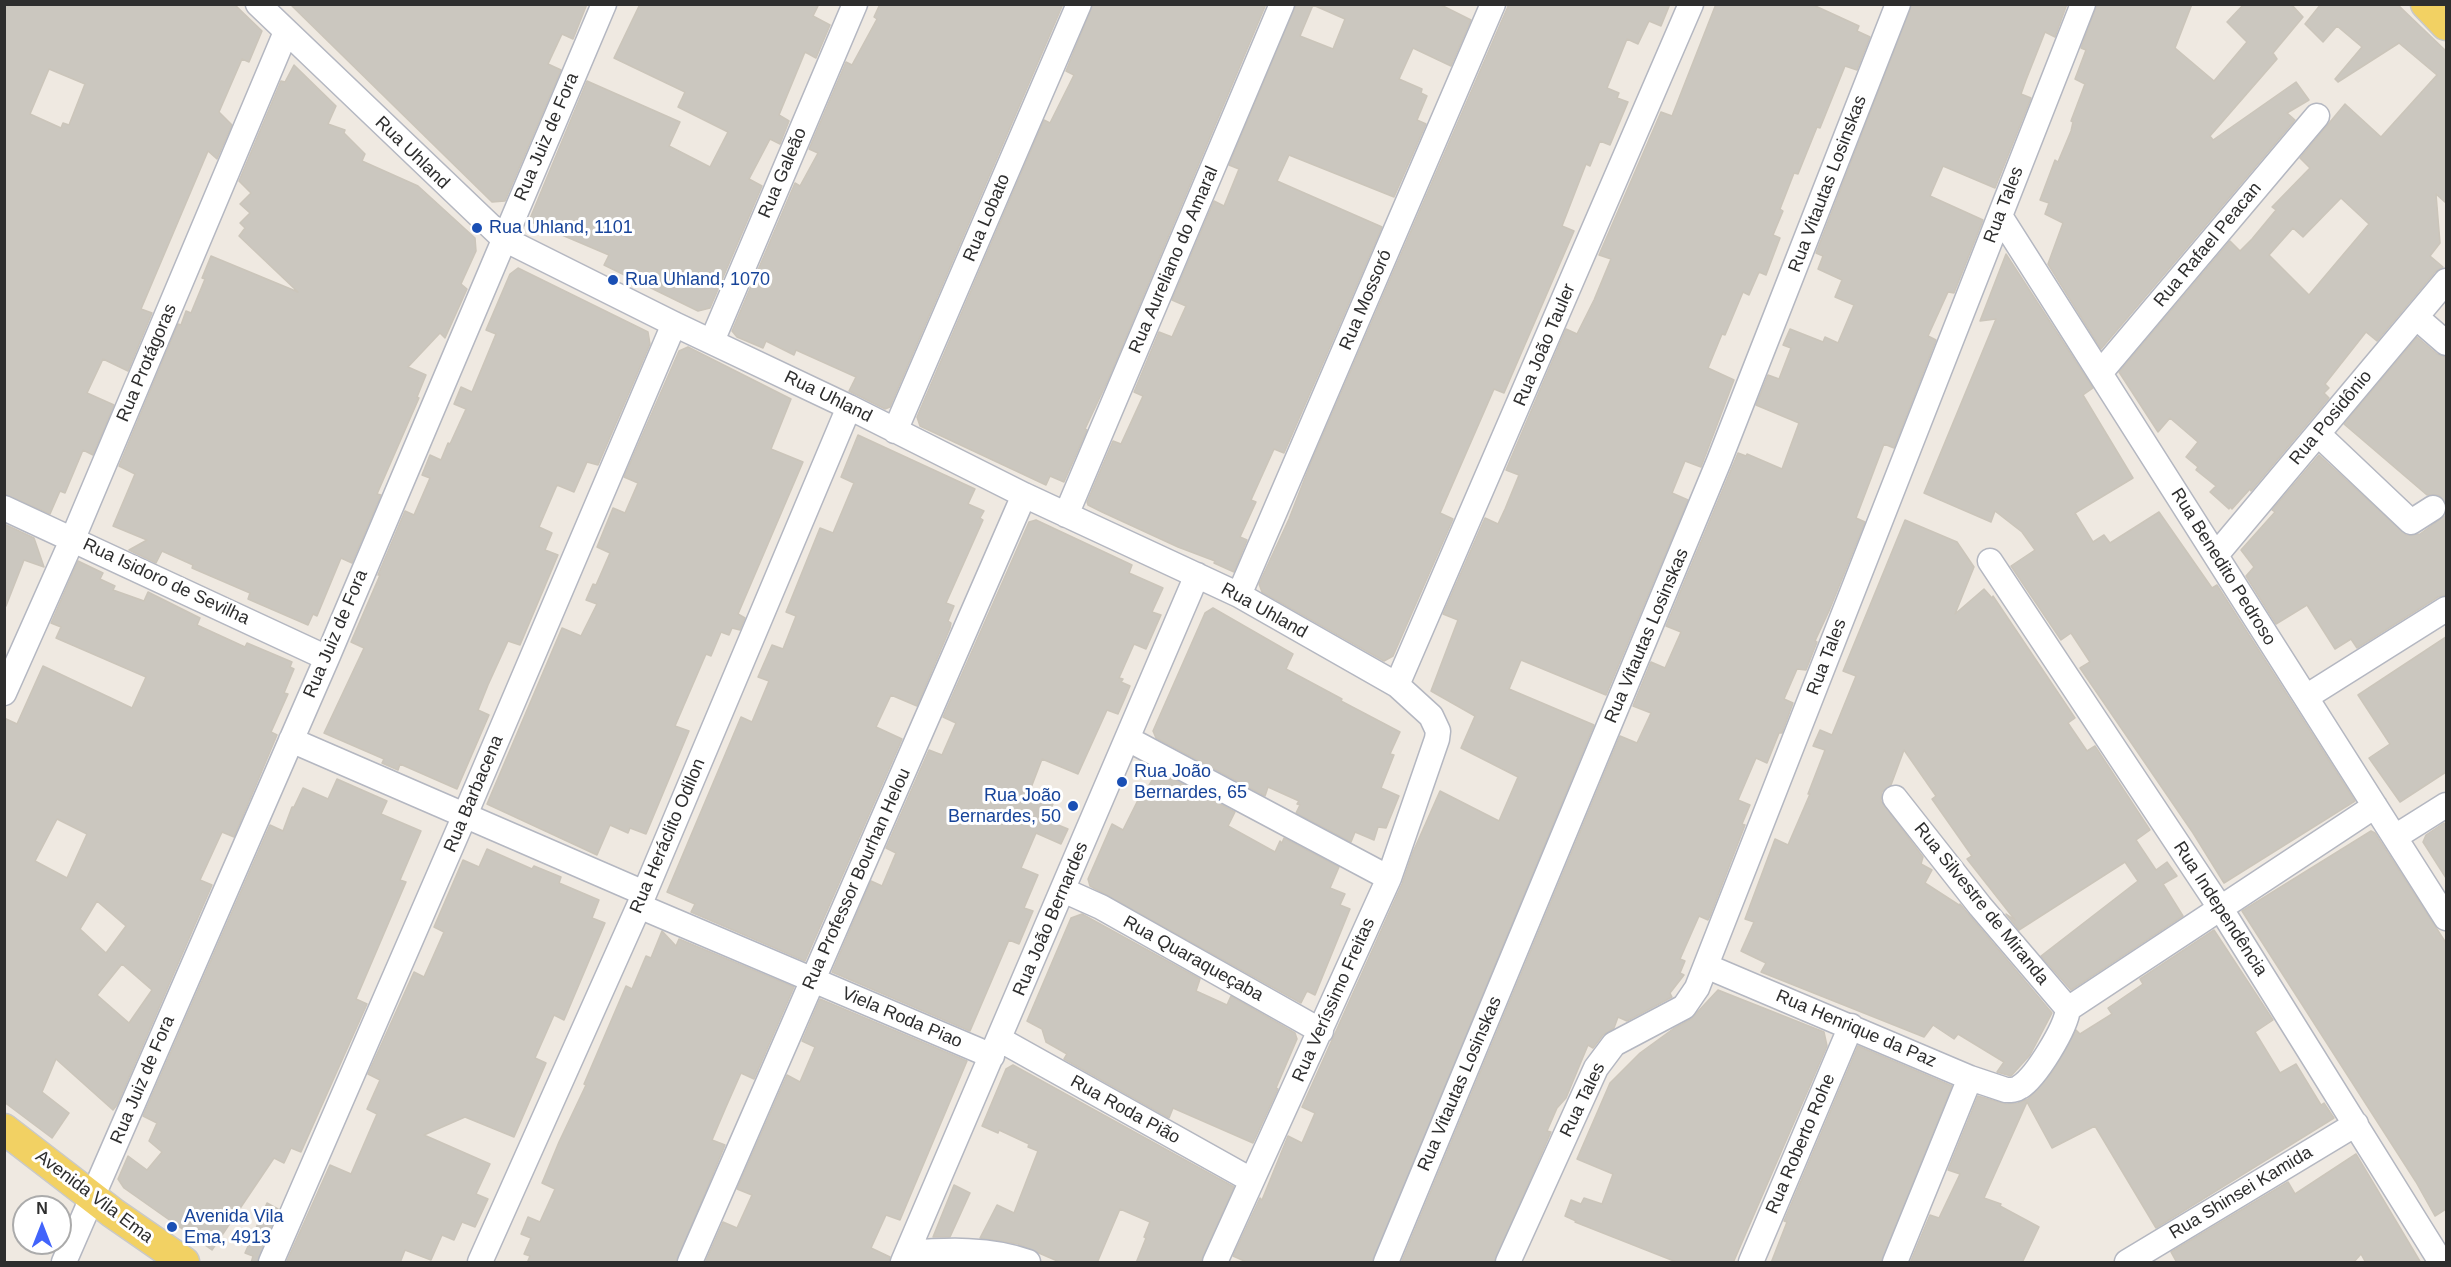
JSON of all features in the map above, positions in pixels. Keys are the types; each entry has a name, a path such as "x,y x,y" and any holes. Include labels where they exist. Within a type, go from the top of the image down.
{"main road":[{"path":"2426,4 2446,25"},
{"name":"Avenida Vila Ema","path":"4,1129 92,1198 184,1263"}],"street":[{"name":"Rua Uhland","path":"258,4 504,239 1024,495 1197,574 1239,596 1397,685 1431,716 1438,731"},
{"name":"Rua Juiz de Fora","path":"64,1263 327,658 604,4"},
{"name":"Rua Galeão","path":"711,341 855,4"},
{"name":"Rua Lobato","path":"896,431 1079,4"},
{"name":"Rua Aureliano do Amaral","path":"1066,515 1282,4"},
{"name":"Rua Mossoró","path":"1239,596 1493,4"},
{"name":"Rua João Tauler","path":"1397,685 1691,4"},
{"name":"Rua Vitautas Losinskas","path":"1386,1263 1719,461 1898,4"},
{"name":"Rua Tales","path":"1508,1263 1596,1068 1614,1044 1684,1006 1698,988 2083,4"},
{"name":"Rua Protágoras","path":"4,693 73,538 286,32"},
{"name":"Rua Rafael Peacan","path":"2100,373 2317,116"},
{"name":"Rua Benedito Pedroso","path":"2000,216 2446,918"},
{"name":"Rua Posidônio","path":"2216,555 2446,281"},
{"path":"2416,317 2446,343"},
{"name":"Rua Barbacena","path":"271,1263 674,324"},
{"name":"Rua Heráclito Odilon","path":"480,1263 641,899 849,407"},
{"path":"2318,434 2411,522 2433,508"},
{"name":"Rua Professor Bourhan Helou","path":"690,1263 1024,495"},
{"name":"Rua Isidoro de Sevilha","path":"4,508 73,538 327,658"},
{"name":"Rua Independência","path":"1990,561 2221,909 2441,1263"},
{"name":"Rua João Bernardes","path":"905,1258 1197,574"},
{"path":"2306,697 2446,609"},
{"name":"Rua Veríssimo Freitas","path":"1215,1263 1389,878 1438,731"},
{"path":"1128,739 1389,878"},
{"name":"Viela Roda Piao","path":"291,740 465,815 813,980 995,1048"},
{"name":"Rua Silvestre de Miranda","path":"1895,798 1980,906 2068,1010"},
{"path":"2395,837 2446,805"},
{"path":"2068,1010 2375,806"},
{"name":"Rua Quaraqueçaba","path":"1063,890 1101,907 1321,1031"},
{"name":"Rua Henrique da Paz","path":"1707,966 1970,1078 2006,1090 2022,1086 2044,1058 2065,1023 2068,1010"},
{"name":"Rua Roberto Rohe","path":"1751,1263 1851,1026"},
{"name":"Rua Roda Pião","path":"995,1048 1251,1180"},
{"path":"1895,1263 1970,1078"},
{"name":"Rua Shinsei Kamida","path":"2127,1263 2356,1124"},
{"path":"905,1258 939,1251 998,1255 1028,1263"}],"building":[{"path":"4,4 234,4 262,31 249,62 242,59 219,112 232,125 217,159 208,151 141,309 152,313 128,371 103,359 87,393 114,405 93,455 83,450 65,493 60,491 50,514 4,494","holes":["49,69 85,84 69,125 63,123 61,128 30,114"]},
{"path":"290,4 587,4 573,39 562,34 548,64 561,70 505,201 492,202"},
{"path":"640,4 819,4 813,16 830,25 816,58 805,52 779,115 789,121 780,144 770,139 749,179 762,186 710,308 698,311 604,265 609,255 529,221 587,81 680,122 669,146 710,167 728,132 678,107 685,92 614,58"},
{"path":"880,4 1063,4 890,407 885,409 849,391 856,377 796,350 794,355 766,341 763,348 737,337 732,331 795,183 800,186 818,153 809,149 846,62 852,65 877,19 874,17"},
{"path":"1093,4 1266,4 1064,482 1050,476 1046,485 920,426 917,417 1044,120 1050,123 1074,75 1066,71"},
{"path":"1296,4 1439,4 1471,20 1451,66 1413,48 1399,79 1422,89 1421,93 1427,96 1417,120 1426,124 1394,197 1289,155 1277,181 1382,227 1284,453 1274,449 1251,500 1256,502 1240,537 1247,540 1234,572 1214,563 1215,561 1178,547 1102,512 1088,505 1087,502 1113,441 1121,444 1143,396 1134,392 1159,332 1172,337 1186,306 1172,300 1214,201 1224,206 1239,169 1229,165","holes":["1313,5 1345,19 1333,49 1300,36"]},
{"path":"1509,4 1670,4 1661,26 1649,21 1638,44 1627,39 1607,88 1619,93 1617,98 1628,102 1610,145 1600,141 1590,166 1586,164 1562,226 1574,231 1504,393 1494,389 1440,513 1453,519 1393,656 1384,661 1262,592 1259,584 1289,519 1310,465"},
{"path":"1716,4 1811,4 1859,26 1857,31 1870,37 1857,70 1845,66 1820,128 1817,127 1798,174 1794,173 1780,209 1783,211 1773,235 1780,238 1766,275 1759,272 1749,295 1743,292 1708,368 1734,380 1701,467 1685,461 1672,493 1688,500 1606,695 1521,660 1509,689 1594,725 1372,1263 1249,1263 1233,1256 1260,1198 1262,1200 1288,1136 1302,1143 1315,1113 1302,1107 1402,884 1413,852 1440,791 1499,821 1518,777 1461,748 1475,716 1431,691 1458,620 1443,614 1485,518 1498,524 1505,509 1519,475 1506,470 1566,329 1577,334 1594,300 1611,259 1599,255 1661,112 1672,116"},
{"path":"1912,4 2067,4 2055,37 2045,32 2026,80 2021,94 2031,98 1995,188 1943,166 1930,196 1983,220 1954,293 1948,292 1928,336 1936,340 1894,448 1884,444 1856,518 1865,522 1815,641 1817,642 1806,670 1797,669 1784,699 1793,703 1782,733 1779,733 1767,763 1756,758 1738,800 1750,805 1742,824 1745,825 1710,916 1708,920 1699,916 1680,959 1685,961 1680,973 1684,975 1670,993 1672,997 1627,1021 1618,1017 1614,1028 1603,1035 1593,1048 1588,1045 1566,1098 1557,1108 1547,1131 1551,1132 1494,1263 1401,1263 1620,736 1637,743 1651,713 1633,706 1651,662 1665,668 1681,632 1666,626 1738,453 1746,456 1747,454 1782,469 1799,423 1756,405 1768,375 1779,379 1791,348 1783,345 1790,329 1823,342 1825,337 1838,343 1854,305 1835,297 1842,280 1818,269 1823,256 1816,253"},
{"path":"2097,4 2192,4 2175,48 2214,81 2247,42 2227,22 2244,4 2291,4 2303,17 2273,53 2277,59 2210,136 2213,140 2296,82 2309,100 2287,113 2295,120 2101,349 2048,264 2063,223 2045,214 2049,203 2040,200 2055,160 2058,162 2071,131 2073,122 2071,121 2085,84 2075,79 2086,50 2081,48"},
{"path":"2321,4 2397,4 2446,51 2446,203 2436,194 2440,243 2430,256 2443,267 2435,272 2377,341 2366,332 2325,384 2329,388 2324,393 2329,398 2251,491 2250,489 2232,509 2230,507 2229,509 2210,492 2216,486 2196,470 2198,467 2186,457 2198,442 2170,418 2158,432 2119,372 2230,241 2240,251 2252,239 2276,210 2272,207 2310,168 2300,158 2345,104 2381,137 2437,75 2399,43 2338,82 2335,79 2362,47 2337,26 2323,42 2305,24","holes":["2341,198 2369,224 2309,295 2269,255 2293,228 2303,237"]},
{"path":"294,65 336,106 328,124 345,130 344,133 365,154 362,161 418,186 475,238 476,251 461,284 467,289 445,338 440,333 408,367 426,375 417,397 419,398 377,494 381,495 352,563 341,558 317,616 313,614 308,625 248,599 250,593 192,568 193,565 162,551 156,563 129,550 147,540 113,526 135,474 119,466 178,324 181,325 186,311 191,313 205,279 202,278 211,256 298,292 239,236 245,228 240,223 250,213 240,204 251,193 239,181 281,81 285,82"},
{"path":"2006,254 2093,388 2083,395 2133,478 2075,513 2093,542 2104,535 2110,543 2159,512 2212,588 2217,585 2355,801 2224,883 2193,833 2080,668 2090,662 2071,633 2061,640 2011,566 2035,550 2022,532 1995,511 1991,522 1924,493 1996,319 1980,321"},
{"path":"518,268 648,332 650,344 598,465 587,462 574,492 557,485 539,527 552,533 545,550 558,555 520,645 508,641 488,685 478,710 489,715 457,789 400,764 398,770 382,763 384,759 324,733 364,648 351,642 380,575 378,575 405,511 414,515 430,478 422,475 430,455 441,460 466,409 454,404 461,387 472,392 496,334 486,330 510,274"},
{"path":"2417,337 2437,354 2446,357 2446,505 2439,495 2427,495 2344,424"},
{"path":"688,347 791,399 771,449 803,462 738,614 745,618 740,630 732,628 729,635 721,632 711,656 706,654 675,726 689,731 646,834 630,828 628,833 610,825 597,855 487,804 562,628 581,636 597,604 586,600 593,584 596,585 610,553 597,547 613,508 625,513 638,483 624,477 679,351"},
{"path":"858,435 975,489 968,504 984,511 980,518 983,520 946,603 954,606 948,621 951,623 950,628 917,706 891,695 876,727 902,739 805,961 691,912 695,904 667,892 741,717 752,722 769,681 758,677 772,645 783,649 796,616 786,612 820,528 833,533 854,483 841,477"},
{"path":"2319,455 2406,535 2420,534 2446,515 2446,595 2438,597 2357,648 2351,639 2335,649 2307,605 2276,624 2246,576 2254,567 2241,550 2275,512 2272,510"},
{"path":"1036,520 1132,565 1129,573 1163,588 1152,612 1161,615 1146,649 1134,644 1119,678 1123,679 1121,682 1130,686 1125,698 1118,714 1107,710 1078,774 1042,759 1029,793 1053,804 1046,820 1068,829 1061,844 1036,833 1021,868 1038,875 1024,908 1033,911 1019,944 1009,940 970,1031 832,972 871,881 882,886 896,853 886,848 929,750 942,755 956,723 943,717 1029,522"},
{"path":"1905,520 1957,542 1974,567 1955,614 1984,589 1992,598 1993,596 2075,718 2068,723 2087,751 2095,746 2150,830 2136,840 2156,870 2167,862 2177,876 2163,884 2183,916 2071,990 2041,956 2138,881 2125,862 2019,930 2006,914 2015,920 1967,859 1972,856 1932,799 1936,796 1904,750 1891,785 1882,792 1881,801 1923,857 1921,864 1932,870 1925,883 1960,904 2052,1013 2030,1055 2011,1076 1997,1072 2004,1062 1958,1034 1954,1039 1933,1025 1924,1037 1761,972 1766,963 1741,951 1754,922 1745,919 1775,839 1788,845 1810,794 1808,794 1825,750 1813,746 1820,730 1832,735 1856,676 1843,671"},
{"path":"4,524 34,538 44,567 24,560 6,606"},
{"path":"78,561 103,573 100,579 115,586 113,590 144,601 148,592 200,618 197,625 245,647 247,643 292,662 290,667 294,669 284,693 288,694 271,732 277,735 234,837 222,832 200,880 212,885 117,1105 113,1110 56,1059 42,1092 69,1113 52,1138 4,1102 4,718 17,724 43,666 132,708 146,677 56,638 61,627 51,623","holes":["57,819 87,834 67,878 35,861","97,901 126,926 106,953 80,929","122,964 152,990 129,1023 97,995"]},
{"path":"1213,608 1293,654 1286,669 1400,732 1390,754 1394,755 1381,788 1399,796 1386,828 1378,827 1374,840 1355,832 1351,842 1296,813 1300,805 1297,804 1299,801 1268,787 1265,796 1156,738 1153,731 1205,613"},
{"path":"2446,637 2446,772 2400,802 2369,758 2390,744 2358,695"},
{"path":"1158,771 1235,812 1228,826 1275,852 1284,838 1339,867 1330,888 1345,894 1340,905 1350,909 1315,995 1307,991 1301,1003 1090,886 1088,879 1112,824 1123,830 1144,788 1146,790"},
{"path":"337,779 387,801 381,814 421,831 400,880 406,882 356,999 367,1004 301,1152 291,1148 284,1163 274,1158 212,1250 124,1188 118,1179 128,1156 147,1170 162,1152 149,1141 157,1123 143,1116 270,825 283,831 292,807 303,788 328,799"},
{"path":"2444,823 2446,826 2446,878 2423,842 2426,835"},
{"path":"2371,831 2375,833 2446,943 2446,1209 2435,1216 2416,1182 2242,911"},
{"path":"487,849 532,869 534,866 561,877 559,883 599,900 592,918 605,923 564,1020 554,1015 535,1058 546,1063 514,1137 465,1117 424,1135 490,1164 476,1194 488,1199 475,1227 462,1222 454,1240 442,1235 431,1260 405,1250 400,1263 286,1263 330,1165 351,1174 377,1114 367,1109 380,1080 368,1074 414,972 424,977 444,932 434,927 463,860 479,867"},
{"path":"1082,914 1200,979 1196,991 1227,1005 1231,996 1295,1033 1297,1039 1276,1088 1278,1089 1253,1143 1173,1108 1169,1118 1064,1059 1067,1054 1046,1042 1042,1029 1027,1021 1071,918"},
{"path":"2214,930 2273,1020 2255,1032 2280,1073 2296,1064 2321,1105 2324,1103 2334,1118 2156,1228 2095,1126 2052,1148 2027,1102 1984,1198 2001,1204 2000,1206 2039,1227 2022,1263 1910,1263 1930,1215 1939,1218 1960,1174 1948,1170 1978,1096 2006,1104 2028,1099 2053,1071 2076,1030 2080,1034 2112,1014 2108,1008 2143,984 2140,979"},
{"path":"662,931 676,946 679,939 794,987 754,1079 741,1073 726,1107 712,1140 725,1145 676,1263 527,1263 530,1256 524,1254 531,1238 521,1234 528,1217 540,1222 555,1189 542,1183 559,1142 586,1085 584,1084 626,986 632,989 646,956 651,958"},
{"path":"1718,990 1824,1032 1827,1046 1733,1263 1679,1263 1565,1216 1571,1200 1581,1204 1584,1198 1602,1204 1613,1174 1577,1159 1610,1083 1640,1053 1691,1019"},
{"path":"820,999 967,1061 900,1220 886,1215 871,1248 890,1257 889,1263 705,1263 723,1222 737,1228 752,1195 737,1189 787,1075 800,1082 815,1047 802,1041"},
{"path":"1858,1046 1952,1086 1881,1263 1771,1263 1787,1222 1784,1221"},
{"path":"1013,1065 1234,1187 1200,1263 1136,1263 1150,1222 1120,1209 1097,1263 1062,1263 1018,1244 980,1238 997,1205 1014,1213 1038,1151 1028,1147 1029,1144 999,1130 998,1133 982,1126 1006,1069"},
{"path":"2356,1154 2421,1263 2366,1263 2361,1254 2353,1263 2177,1263 2171,1252 2288,1182 2295,1194"},
{"path":"954,1185 970,1193 950,1237 933,1237"},
{"path":"267,1203 278,1209 257,1263 251,1263 253,1256 245,1253"}],"place":[{"name":"Rua Uhland, 1101","path":"477,228"},
{"name":"Rua Uhland, 1070","path":"613,280"},
{"name":"Rua João Bernardes, 65","path":"1122,782"},
{"name":"Rua João Bernardes, 50","path":"1073,806"},
{"name":"Avenida Vila Ema, 4913","path":"172,1227"}]}
